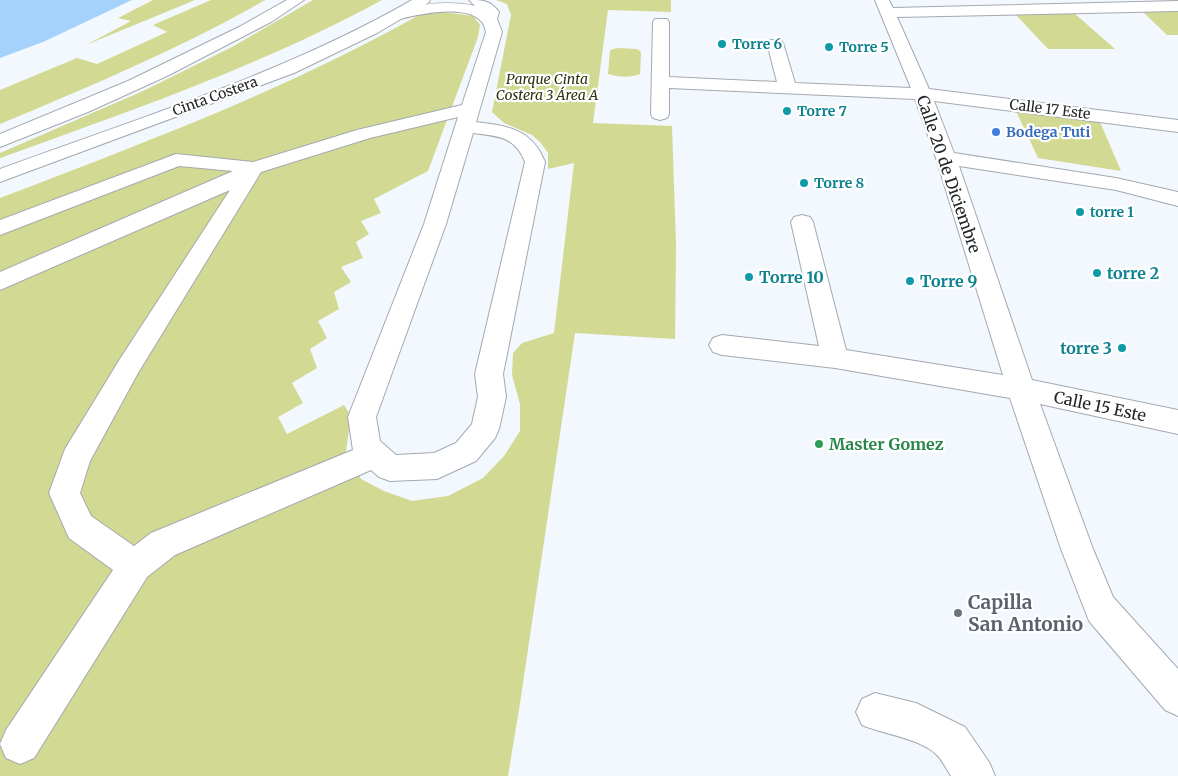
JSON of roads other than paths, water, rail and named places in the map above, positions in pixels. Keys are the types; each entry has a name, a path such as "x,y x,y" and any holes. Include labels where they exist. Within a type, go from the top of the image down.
{"street":[{"path":"0,141 39,127 163,73 276,14 297,0"},
{"name":"Cinta Costera","path":"0,176 288,69 372,30 423,0"},
{"path":"476,0 491,12 489,19"},
{"path":"0,282 225,184 254,168 364,134 467,118 523,141 532,150 536,162 489,374 492,397 485,429 466,452 436,466 390,468 366,447 362,417 435,224 467,118 494,32 489,19 480,12 466,8 441,6 400,14"},
{"path":"885,6 1178,6"},
{"name":"Calle 20 de Diciembre","path":"885,6 922,94 946,158 1021,389 1076,549 1102,609 1178,697"},
{"path":"660,114 661,22"},
{"path":"775,43 788,88"},
{"name":"Calle 17 Este","path":"660,82 922,94 1051,108 1178,126"},
{"path":"946,158 1116,184 1178,199"},
{"path":"0,228 176,160 254,168"},
{"path":"135,566 80,527 64,492 76,458 129,366 254,168"},
{"path":"802,222 835,358"},
{"name":"Calle 15 Este","path":"722,345 835,358 1021,389 1178,422"},
{"path":"20,744 135,566 163,544 374,455"},
{"path":"875,712 916,722 951,741 975,776"}],"water":[{"path":"0,0 132,0 43,42 0,58"}],"place":[{"name":"Torre 6","path":"722,44"},
{"name":"Torre 5","path":"829,47"},
{"name":"Torre 7","path":"787,111"},
{"name":"Bodega Tuti","path":"996,132"},
{"name":"Torre 8","path":"804,183"},
{"name":"torre 1","path":"1080,212"},
{"name":"torre 2","path":"1097,273"},
{"name":"Torre 10","path":"749,277"},
{"name":"Torre 9","path":"910,281"},
{"name":"torre 3","path":"1122,348"},
{"name":"Master Gomez","path":"819,444"},
{"name":"Capilla San Antonio","path":"958,613"}],"park label":[{"name":"Parque Cinta Costera 3 Área A","path":"547,88"}]}
